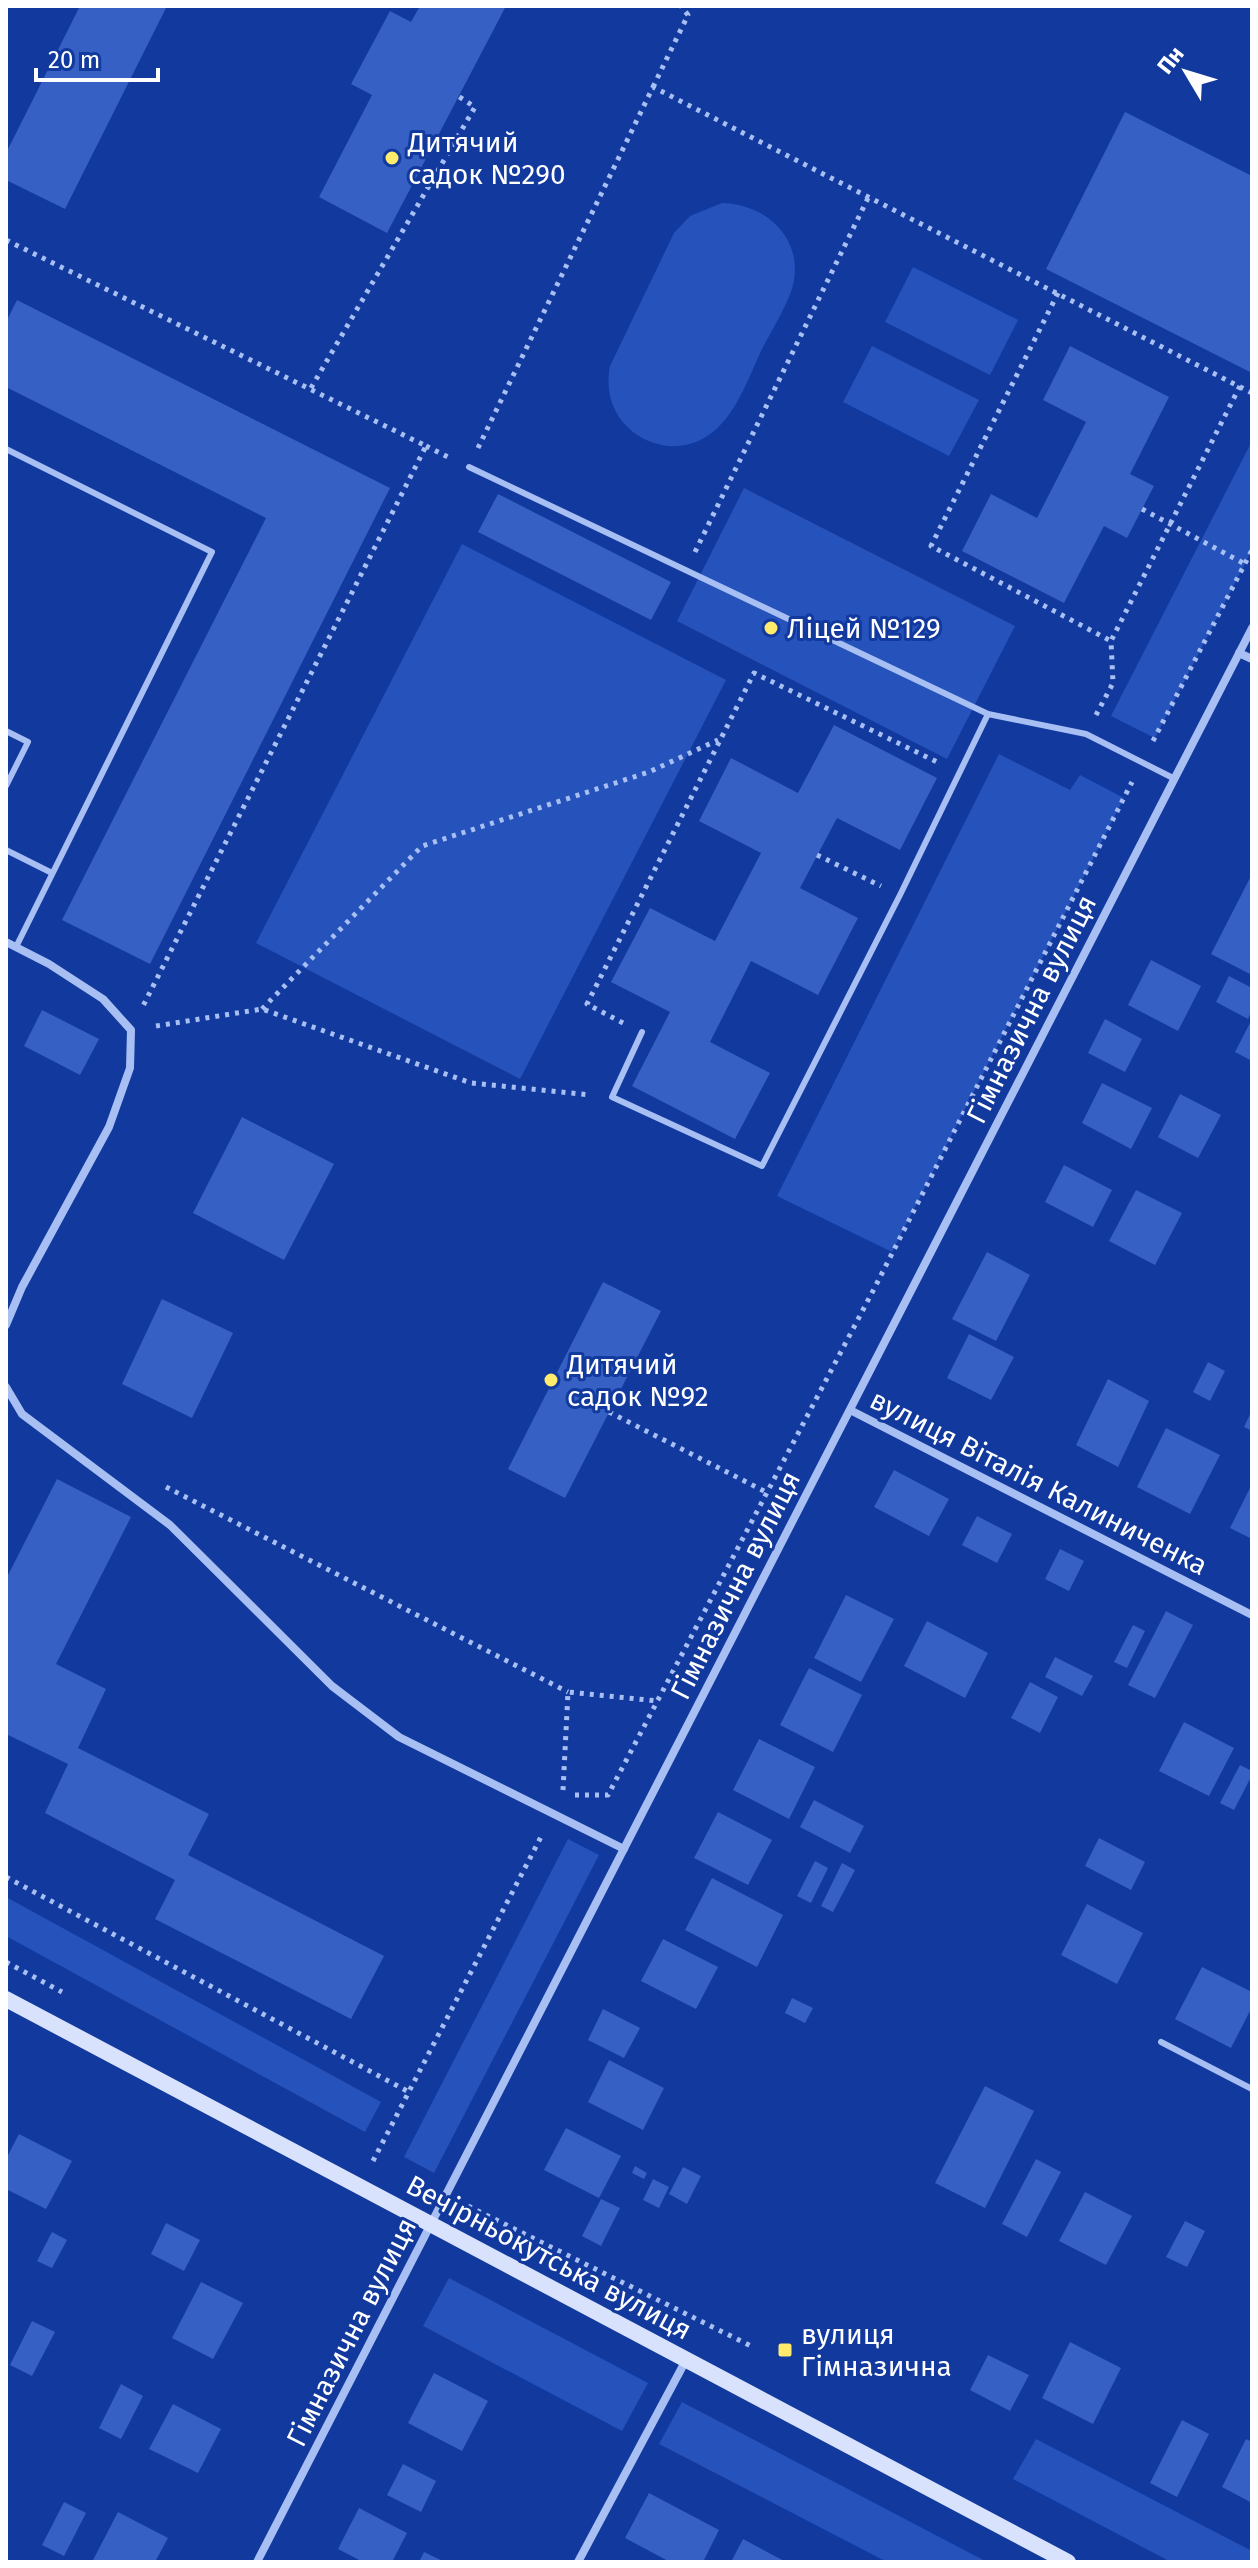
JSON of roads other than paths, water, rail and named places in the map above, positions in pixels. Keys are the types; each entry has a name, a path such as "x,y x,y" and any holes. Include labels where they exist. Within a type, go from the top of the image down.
{"street":[{"name":"Гімназична вулиця","path":"257,2562 1252,628"},
{"path":"1239,653 1252,659"},
{"path":"6,942 49,964 103,999 131,1030 130,1068 109,1127 22,1287 6,1325"},
{"path":"6,1387 22,1414 170,1525 332,1686 399,1737 624,1849"},
{"name":"вулиця Віталія Калиниченка","path":"850,1410 1252,1615"},
{"name":"Вечірньокутська вулиця","path":"6,2000 1068,2562"},
{"path":"578,2562 686,2359"}],"lane":[{"path":"6,449 212,552 16,947"},
{"path":"469,467 988,714 1086,734 1175,779"},
{"path":"642,1032 612,1097 762,1166 988,714"},
{"path":"6,731 28,742 6,786"},
{"path":"6,850 52,873"},
{"path":"1161,2042 1252,2089"}],"place":[{"name":"Дитячий садок №290","path":"392,158"},
{"name":"Ліцей №129","path":"771,628"},
{"name":"Дитячий садок №92","path":"551,1380"},
{"name":"вулиця Гімназична","path":"785,2350"}]}
